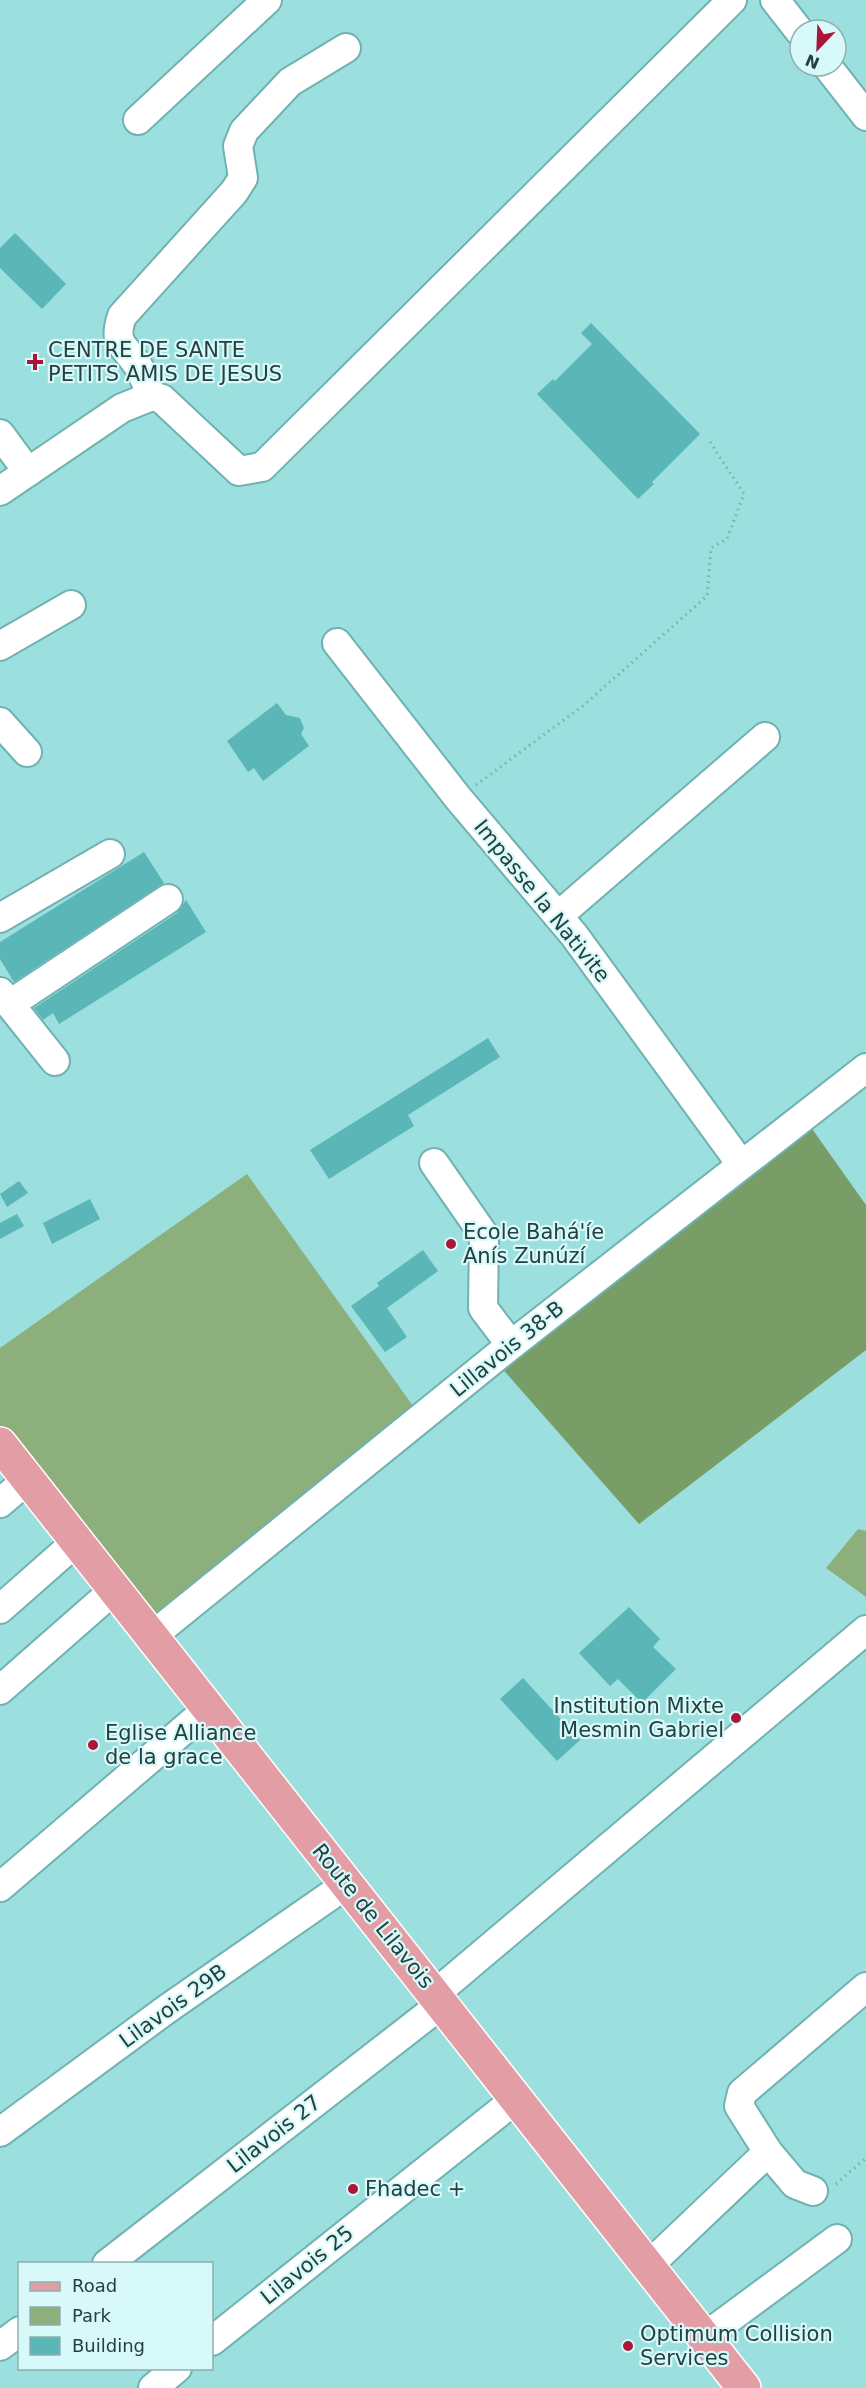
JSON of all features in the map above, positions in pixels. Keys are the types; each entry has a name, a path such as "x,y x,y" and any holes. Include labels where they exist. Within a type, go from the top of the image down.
{"main road":[{"name":"Route de Lilavois","path":"0,1444 744,2388"}],"street":[{"path":"138,120 267,0"},
{"path":"0,491 122,408 152,396 162,399 239,471 262,467 732,0"},
{"path":"775,0 789,18"},
{"path":"152,396 138,366 122,346 117,330 122,316 234,192 243,178 238,146 244,131 290,81 346,48"},
{"path":"836,78 866,116"},
{"path":"0,434 28,472"},
{"path":"0,646 71,605"},
{"name":"Impasse la Nativite","path":"338,643 458,798 558,916 741,1164"},
{"path":"0,722 27,752"},
{"path":"558,916 765,737"},
{"path":"0,918 110,854"},
{"path":"55,1061 5,998 168,899"},
{"name":"Lillavois 38-B","path":"152,1636 511,1345 866,1068"},
{"path":"434,1163 484,1235 483,1308 511,1345"},
{"path":"0,1503 27,1479"},
{"path":"0,1609 76,1542"},
{"path":"0,1690 114,1590"},
{"name":"Lilavois 27","path":"109,2262 430,2013 438,1998 866,1630"},
{"path":"0,1887 208,1709"},
{"name":"Lilavois 29B","path":"0,2132 167,2009 347,1884"},
{"path":"813,2191 795,2184 768,2152 739,2106 741,2093 866,1987"},
{"name":"Lilavois 25","path":"213,2340 516,2099"},
{"path":"647,2267 768,2152"},
{"path":"703,2338 837,2239"},
{"path":"0,2346 18,2332"},
{"path":"153,2388 175,2370"}],"path":[{"path":"458,798 584,705 707,596 711,548 727,539 744,494 708,439"},
{"path":"813,2191 823,2191 833,2187 866,2158"}],"green space":[{"path":"810,1126 866,1205 866,1350 639,1524 499,1365"},
{"path":"247,1174 413,1406 152,1623 0,1430 0,1348"},
{"path":"858,1529 866,1531 866,1597 826,1568"}],"building":[{"path":"15,233 66,284 42,309 0,268 0,248"},
{"path":"591,323 700,434 638,499 537,394 553,379 555,381 592,344 581,333"},
{"path":"277,703 286,715 300,718 304,728 301,734 309,746 263,781 254,768 248,772 227,741"},
{"path":"144,852 164,883 14,982 0,959 0,942"},
{"path":"186,900 206,932 59,1024 53,1013 43,1020 34,1008 177,913"},
{"path":"488,1038 500,1057 408,1115 414,1126 329,1179 310,1150"},
{"path":"19,1181 28,1193 7,1207 0,1194"},
{"path":"90,1199 100,1219 52,1244 43,1223"},
{"path":"17,1214 24,1226 0,1239 0,1223"},
{"path":"423,1250 438,1271 387,1308 407,1337 385,1352 351,1306 379,1286 377,1283"},
{"path":"629,1607 660,1639 653,1647 676,1669 642,1703 618,1679 610,1686 579,1653"},
{"path":"523,1678 580,1740 557,1761 500,1699"}],"place":[{"name":"CENTRE DE SANTE PETITS AMIS DE JESUS","path":"35,362"},
{"name":"Ecole Bahá'íe Anís Zunúzí","path":"451,1244"},
{"name":"Institution Mixte Mesmin Gabriel","path":"736,1718"},
{"name":"Eglise Alliance de la grace","path":"93,1745"},
{"name":"Fhadec +","path":"353,2189"},
{"name":"Optimum Collision Services","path":"628,2346"}]}
